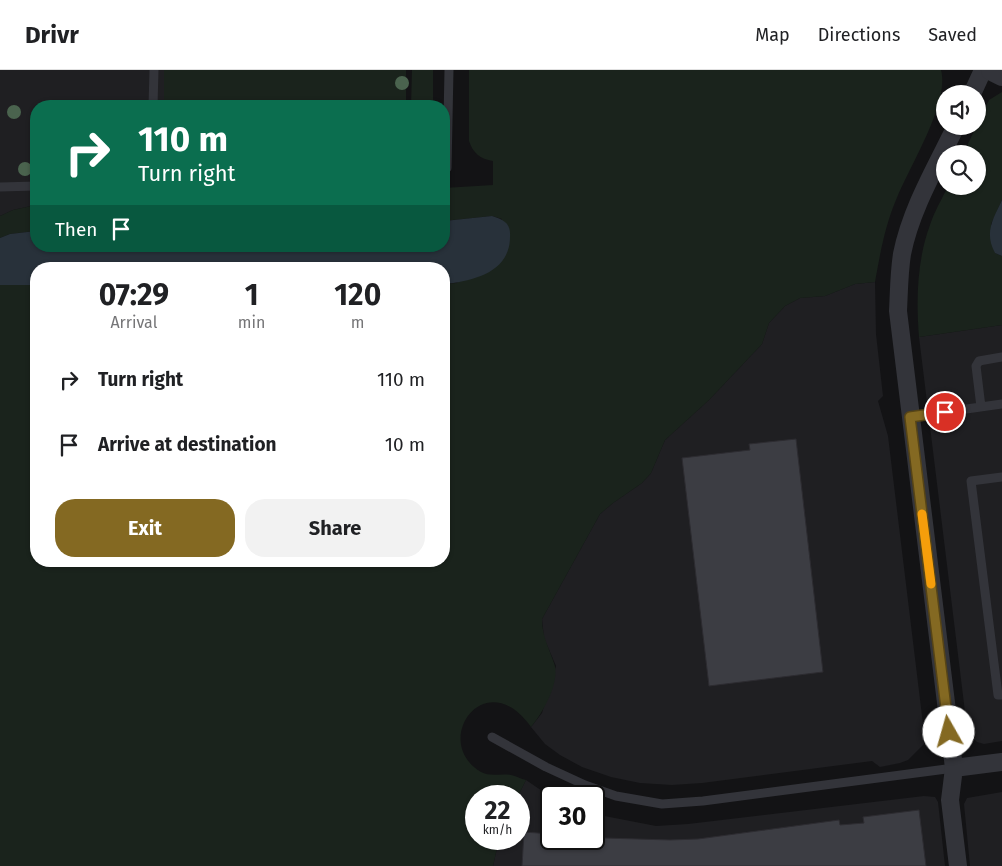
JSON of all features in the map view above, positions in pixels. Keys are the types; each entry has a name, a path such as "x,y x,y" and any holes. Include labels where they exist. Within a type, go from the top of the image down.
{"street":[{"path":"976,85 983,70"},
{"path":"992,70 1002,75"},
{"path":"952,135 924,192 908,232 902,255 898,311 954,768 950,800 958,866"},
{"path":"954,768 1002,762"}],"lane":[{"path":"153,100 154,70"},
{"path":"448,100 449,70"},
{"path":"0,187 30,186"},
{"path":"980,407 976,366 979,361 1002,357"},
{"path":"910,417 1002,404"},
{"path":"1002,477 971,481 998,695 1002,695"},
{"path":"492,737 546,767 585,785 616,796 662,804 954,768"}],"shaded area":[{"path":"0,70 164,70 164,100 30,100 30,206 13,210 0,216"},
{"path":"164,70 406,70 406,100 164,100"},
{"path":"412,70 433,70 433,100 411,100"},
{"path":"469,70 941,70 942,85 936,85 936,111 892,210 883,240 875,282 855,284 825,296 800,298 785,306 769,323 762,344 709,400 665,440 651,473 642,483 600,514 542,619 544,636 554,663 555,679 545,706 531,727 514,709 497,702 482,705 470,714 462,727 461,743 467,759 481,772 492,775 511,775 526,780 524,785 465,785 465,850 497,850 493,866 0,866 0,285 30,285 30,567 450,567 450,284 457,283 502,219 492,216 450,220 450,188 493,185 493,161 484,159 473,149 469,141"},
{"path":"1002,92 1002,200 991,224 995,253 1002,256 1002,325 919,337 918,280 922,252 936,210 944,195 986,195 986,145 967,145 972,135 986,135 986,106 989,100"},
{"path":"1002,200 1002,256 995,253 990,239 990,232"},
{"path":"30,206 30,232 10,234 0,238 0,216 13,210"},
{"path":"492,216 506,223 509,228 510,237 504,259 497,266 478,277 450,283 450,262 30,262 30,285 0,285 0,238 10,234 30,232 30,252 450,252 450,220"},
{"path":"875,282 876,334 883,396 878,401 888,436 923,724 922,733 927,734 924,744 908,760 880,767 872,761 702,783 672,785 640,783 611,777 582,767 560,755 545,744 531,727 542,713 556,666 544,638 542,619 600,514 642,483 651,473 665,440 709,400 762,344 769,323 785,306 800,298 825,296 855,284"},
{"path":"1002,325 1002,741 984,744 977,742 967,728 919,337"},
{"path":"526,780 540,790 540,850 605,850 605,816 656,826 688,824 924,796 935,797 938,802 945,866 493,866 497,850 530,850 530,785 524,785"},
{"path":"1002,792 1002,866 970,866 964,804 967,798"}],"building":[{"path":"796,439 823,672 709,686 682,458 750,450 749,444"},
{"path":"919,810 926,866 522,866 523,850 530,850 530,832 540,833 540,850 605,850 605,838 698,839 839,820 840,825 864,823 863,817"}],"slow traffic":[{"path":"922,514 931,584"}],"route":[{"path":"945,412 910,417 949,732"}]}
